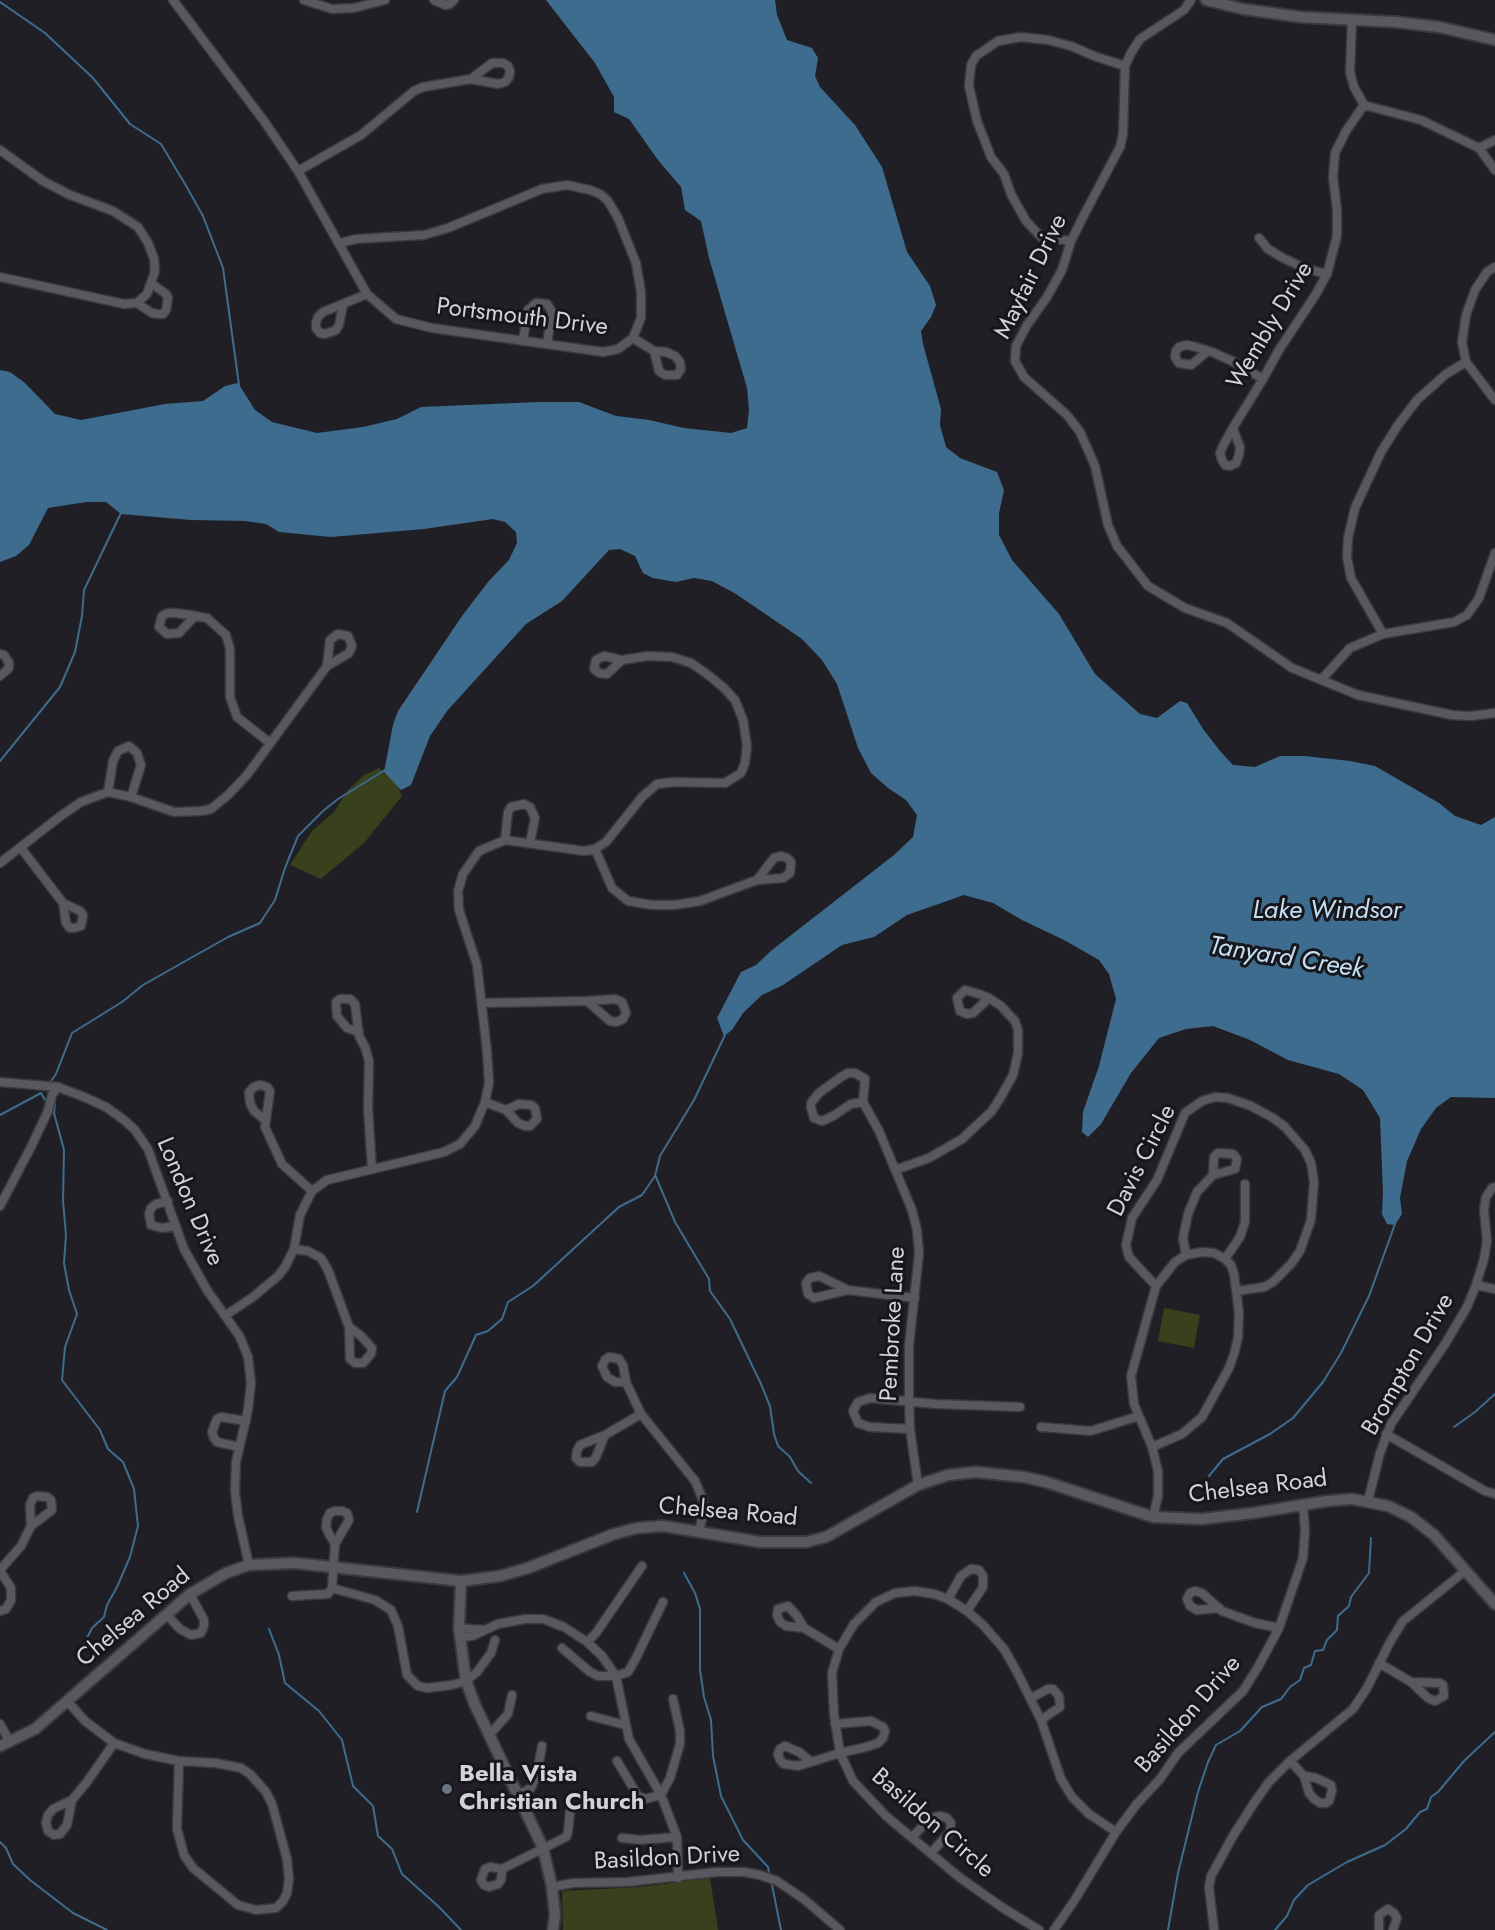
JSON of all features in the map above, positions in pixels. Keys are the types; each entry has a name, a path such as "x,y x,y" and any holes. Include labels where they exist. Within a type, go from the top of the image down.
{"street":[{"name":"Portsmouth Drive","path":"173,0 264,121 298,171 367,294 396,319 603,352 618,349 633,338 641,318 642,292 636,263 618,218 608,201 600,194 590,190 567,185 548,187 424,236 356,239 340,243"},
{"path":"304,0 332,9 354,8 385,0"},
{"path":"434,0 445,5 454,0"},
{"name":"Mayfair Drive","path":"1191,0 1184,10 1140,39 1131,53 1125,66 1124,134 1120,147 1071,241 1062,270 1016,346 1015,361 1024,377 1067,415 1080,432 1095,466 1108,525 1117,546 1148,586 1185,608 1227,623 1292,668 1358,695 1452,716 1495,713"},
{"path":"1206,0 1243,9 1300,17 1353,19 1439,27 1495,40"},
{"path":"1353,19 1350,72 1354,87 1364,105 1421,120 1479,148 1495,170"},
{"path":"1071,241 1041,237 1026,221 1011,194 1004,174 992,157 977,121 969,86 971,65 976,56 998,41 1021,37 1048,40 1071,46 1125,66"},
{"path":"298,171 361,135 414,91 423,87 471,79"},
{"name":"Wembly Drive","path":"1233,429 1327,274 1337,236 1333,177 1335,153 1346,131 1364,105"},
{"path":"1479,148 1495,140"},
{"path":"0,150 43,181 70,195 113,211 138,226 148,243 155,271 147,294 137,303"},
{"path":"1259,238 1268,249 1282,258 1304,268 1327,274"},
{"path":"1495,267 1487,272 1475,290 1466,315 1462,342 1466,362 1495,400"},
{"path":"0,277 120,303 137,303 152,313 163,314 168,298 152,284"},
{"path":"343,305 367,294"},
{"path":"523,340 528,310 536,303 547,304 552,312 548,344"},
{"path":"633,338 654,351"},
{"path":"1208,351 1263,379"},
{"path":"1383,634 1351,578 1347,557 1354,508 1381,452 1417,400 1446,374 1466,362"},
{"path":"1322,680 1350,648 1383,634 1454,622 1467,615 1479,598 1495,553"},
{"path":"195,616 207,618 226,634 230,649 230,698 237,717 270,743"},
{"path":"0,654 4,655 9,668 0,676"},
{"path":"226,1315 253,1298 278,1276 294,1249 300,1215 312,1191 327,1180 444,1152 460,1144 475,1126 485,1102 489,1083 477,965 459,910 458,891 463,874 479,851 505,840 584,851 595,849 606,842 636,803 657,784 725,783 741,773 746,763 747,746 740,709 735,700 707,674 691,663 672,657 648,656 622,660"},
{"path":"0,863 81,802 108,792 131,797 174,812 201,812 211,808 228,795 247,775 327,666"},
{"path":"108,792 113,761 118,751 129,747 137,753 141,765 131,797"},
{"path":"505,840 508,812 511,807 524,804 531,807 535,818 530,843"},
{"path":"21,848 63,903"},
{"path":"595,849 612,888 628,901 652,905 674,905 700,901 757,880"},
{"path":"895,1170 929,1158 963,1139 992,1111 1002,1095 1016,1064 1018,1030 1009,1013 989,998"},
{"path":"482,1003 586,1001"},
{"path":"359,1032 369,1061 368,1108 372,1168"},
{"name":"Pembroke Lane","path":"864,1102 851,1104 822,1121 814,1118 811,1108 811,1103 819,1093 848,1073 860,1074 865,1078 864,1102 879,1131 912,1210 919,1253 909,1346 909,1401 910,1429 918,1485"},
{"name":"London Drive","path":"0,1082 58,1087 106,1107 135,1130 148,1149 176,1226 195,1269 240,1337 248,1357 251,1383 246,1421 238,1447 235,1491 249,1565"},
{"path":"0,1206 31,1147 48,1111 52,1095 58,1087"},
{"name":"Davis Circle","path":"1156,1286 1130,1257 1126,1245 1132,1218 1157,1180 1185,1113 1203,1101 1215,1097 1228,1098 1251,1106 1285,1127 1305,1150 1311,1163 1314,1182 1311,1220 1295,1258 1273,1282 1264,1287 1237,1291"},
{"path":"485,1102 506,1110"},
{"path":"266,1120 265,1127 282,1164 312,1191"},
{"path":"1186,1255 1183,1238 1188,1214 1197,1192 1213,1175"},
{"path":"1226,1259 1240,1237 1245,1222 1245,1184"},
{"name":"Brompton Drive","path":"1368,1501 1386,1434 1415,1386 1445,1344 1467,1307 1476,1285 1487,1241 1484,1209 1486,1197 1495,1187"},
{"path":"168,1201 151,1208 149,1214 152,1225 162,1228 176,1226"},
{"path":"294,1249 308,1251 321,1258 328,1270 349,1327"},
{"path":"1152,1447 1193,1427 1202,1417 1229,1368 1238,1338 1237,1291 1231,1265 1226,1259 1214,1253 1202,1252 1186,1255 1175,1262 1156,1286 1131,1376 1132,1392 1152,1447 1158,1471 1158,1496 1153,1517"},
{"name":"Brompton Drive","path":"1476,1285 1495,1289"},
{"path":"848,1290 915,1298"},
{"path":"626,1382 641,1414 695,1481 703,1500 704,1511 699,1531"},
{"path":"910,1429 870,1427 858,1423 853,1411 858,1402 864,1399 1020,1407"},
{"path":"605,1436 641,1414"},
{"path":"1041,1426 1091,1431 1139,1416"},
{"path":"238,1447 217,1442 212,1432 217,1419 221,1417 246,1421"},
{"path":"1386,1434 1485,1491 1495,1494"},
{"name":"Chelsea Road","path":"5,1744 35,1729 190,1594 226,1573 249,1565 294,1563 461,1581 500,1576 528,1568 614,1534 638,1528 663,1526 760,1542 806,1542 826,1537 918,1485 948,1475 976,1472 1024,1477 1060,1486 1153,1517 1202,1519 1327,1500 1353,1499 1388,1506 1411,1517 1434,1535 1495,1604"},
{"name":"Basildon Drive","path":"1054,1930 1136,1804 1160,1779 1178,1753 1243,1691 1279,1628 1302,1558 1305,1530 1303,1505"},
{"path":"0,1611 6,1610 11,1600 11,1588 0,1571 21,1546 31,1526"},
{"path":"292,1596 328,1594 332,1588 335,1544"},
{"path":"587,1642 596,1633 642,1566"},
{"path":"948,1599 961,1575 970,1569 979,1570 983,1576 983,1587 967,1611"},
{"path":"1214,1930 1209,1887 1214,1868 1269,1782 1290,1761 1353,1709 1403,1621 1465,1571"},
{"path":"461,1581 460,1632 466,1681 475,1705 543,1848 552,1887 555,1915 553,1930"},
{"path":"332,1588 375,1600 391,1610 398,1626 408,1675 418,1686 427,1688 452,1686 466,1681 477,1672 491,1653 495,1640"},
{"name":"Basildon Circle","path":"1039,1930 959,1877 867,1798 853,1781 840,1753 835,1724 832,1673 839,1648 854,1624 864,1612 895,1593 915,1591 934,1594 948,1599 967,1611 1004,1649 1031,1698 1061,1779 1072,1797 1089,1814 1116,1832"},
{"path":"166,1614 180,1629 191,1635 201,1633 204,1620 190,1594"},
{"path":"562,1648 597,1676 616,1676 628,1671 663,1602"},
{"path":"1219,1608 1255,1623 1279,1628"},
{"path":"460,1632 472,1636 498,1624 525,1619 543,1619 564,1627 587,1642 602,1656 616,1676 629,1739 661,1795 677,1837 678,1878"},
{"path":"804,1628 839,1648"},
{"path":"1379,1663 1412,1682"},
{"path":"1031,1698 1048,1689 1053,1689 1059,1696 1060,1707 1041,1720"},
{"path":"489,1734 508,1714 512,1695"},
{"path":"617,1761 638,1796 645,1799 661,1795 670,1778 680,1744 680,1731 673,1699"},
{"path":"68,1702 85,1721 114,1743 145,1754 179,1761 216,1763 241,1768 250,1774 266,1792 272,1804 283,1842 290,1880 287,1893 276,1908 256,1910 238,1905 193,1868 184,1855 177,1829 179,1761"},
{"path":"591,1716 625,1725"},
{"path":"811,1762 878,1743 885,1731 883,1726 871,1721 835,1724"},
{"path":"0,1724 5,1744"},
{"path":"72,1800 114,1743"},
{"path":"519,1795 531,1788 537,1774 542,1746"},
{"path":"1290,1761 1304,1776"},
{"path":"502,1869 566,1837 570,1812"},
{"path":"912,1837 931,1818 941,1816 947,1818 951,1823 950,1832 931,1853"},
{"path":"622,1838 640,1840 677,1837"},
{"name":"Basildon Drive","path":"552,1887 573,1883 678,1878 732,1871 760,1875 777,1881 806,1900 840,1930"},
{"path":"1379,1930 1379,1915 1388,1909 1397,1918 1393,1930"}],"green space":[{"path":"379,768 397,784 402,796 364,843 321,879 290,865 312,831 334,812 348,790 364,775"},
{"path":"1164,1308 1200,1315 1194,1348 1158,1341"},
{"path":"710,1878 718,1930 563,1930 562,1891 640,1887"}],"water":[{"name":"Lake Windsor","path":"546,0 775,0 777,15 787,40 812,48 818,58 815,76 820,87 855,125 882,167 907,252 930,286 936,305 921,331 941,409 940,425 946,447 960,458 997,472 1004,490 999,513 999,535 1012,560 1059,614 1095,674 1140,714 1157,718 1180,701 1187,703 1203,729 1233,765 1255,767 1280,756 1350,761 1375,766 1439,803 1455,816 1481,825 1495,817 1495,1098 1451,1097 1436,1108 1421,1129 1407,1161 1400,1198 1402,1214 1395,1225 1387,1224 1382,1214 1380,1118 1363,1090 1339,1074 1288,1060 1250,1040 1213,1026 1186,1029 1159,1038 1131,1073 1101,1124 1088,1137 1082,1132 1083,1112 1099,1066 1116,999 1109,974 1099,960 993,903 964,895 907,915 874,937 842,945 783,985 762,995 724,1036 717,1018 741,972 756,965 894,855 913,837 917,815 906,800 871,773 858,748 837,684 822,660 802,639 736,594 712,581 694,578 676,582 653,578 643,573 635,556 620,549 609,550 562,601 526,624 447,711 430,736 411,785 401,790 384,772 398,711 462,616 488,582 509,560 517,543 516,532 505,522 493,519 424,529 331,537 279,532 266,524 245,521 191,520 121,514 106,502 86,502 48,508 29,545 16,556 0,562 0,370 10,372 25,383 55,414 81,420 165,404 203,401 225,386 238,383 255,410 272,422 317,433 363,427 397,419 421,407 539,402 579,402 616,416 684,428 731,433 747,428 749,410 747,388 709,258 701,221 685,210 681,187 658,160 629,119 614,112 614,97 595,63"}],"waterway":[{"path":"0,2 45,33 93,78 130,124 161,144 203,216 223,268 239,385"},
{"path":"0,761 60,687 75,652 84,590 121,513"},
{"path":"51,1081 72,1033 122,1002 143,985 228,937 260,923 275,900 298,836 338,799 385,770"},
{"path":"417,1512 445,1391 457,1377 476,1335 488,1331 502,1319 508,1302 533,1286 619,1207 642,1195 655,1176 660,1156 694,1100 725,1035"},
{"path":"0,1115 41,1093 45,1100"},
{"path":"55,1103 54,1113 64,1150 63,1201 66,1235 64,1263 69,1290 77,1314 65,1347 62,1380 100,1430 108,1449 123,1462 134,1489 138,1526 130,1557 107,1605 104,1617 92,1628 83,1646"},
{"path":"656,1177 675,1222 709,1279 710,1291 730,1319 761,1384 770,1406 778,1446 811,1483"},
{"path":"1209,1476 1223,1459 1270,1434 1293,1418 1323,1382 1341,1353 1369,1296 1395,1224"},
{"path":"1454,1427 1495,1394"},
{"path":"1168,1930 1178,1873 1198,1792 1216,1745 1240,1731 1262,1707 1281,1699 1290,1687 1300,1680 1304,1668 1311,1665 1315,1651 1323,1650 1327,1640 1337,1630 1338,1616 1349,1606 1351,1597 1369,1573 1371,1538"},
{"path":"684,1573 695,1593 700,1609 700,1670 704,1697 711,1720 713,1756 721,1796 743,1840 768,1867 769,1873"},
{"path":"269,1629 279,1655 285,1683 319,1711 342,1740 353,1786 373,1806 378,1836 392,1849 402,1874 461,1930"},
{"path":"1275,1930 1287,1916 1294,1900 1308,1885 1347,1862 1385,1845 1406,1829 1420,1812 1427,1809 1431,1797 1464,1761 1495,1732"},
{"path":"0,1842 6,1848 13,1864 30,1880 73,1913 107,1930"},
{"path":"772,1885 781,1930"}],"place":[{"name":"Bella Vista Christian Church","path":"447,1789"}],"water label":[{"name":"Tanyard Creek","path":"1286,959"}]}
